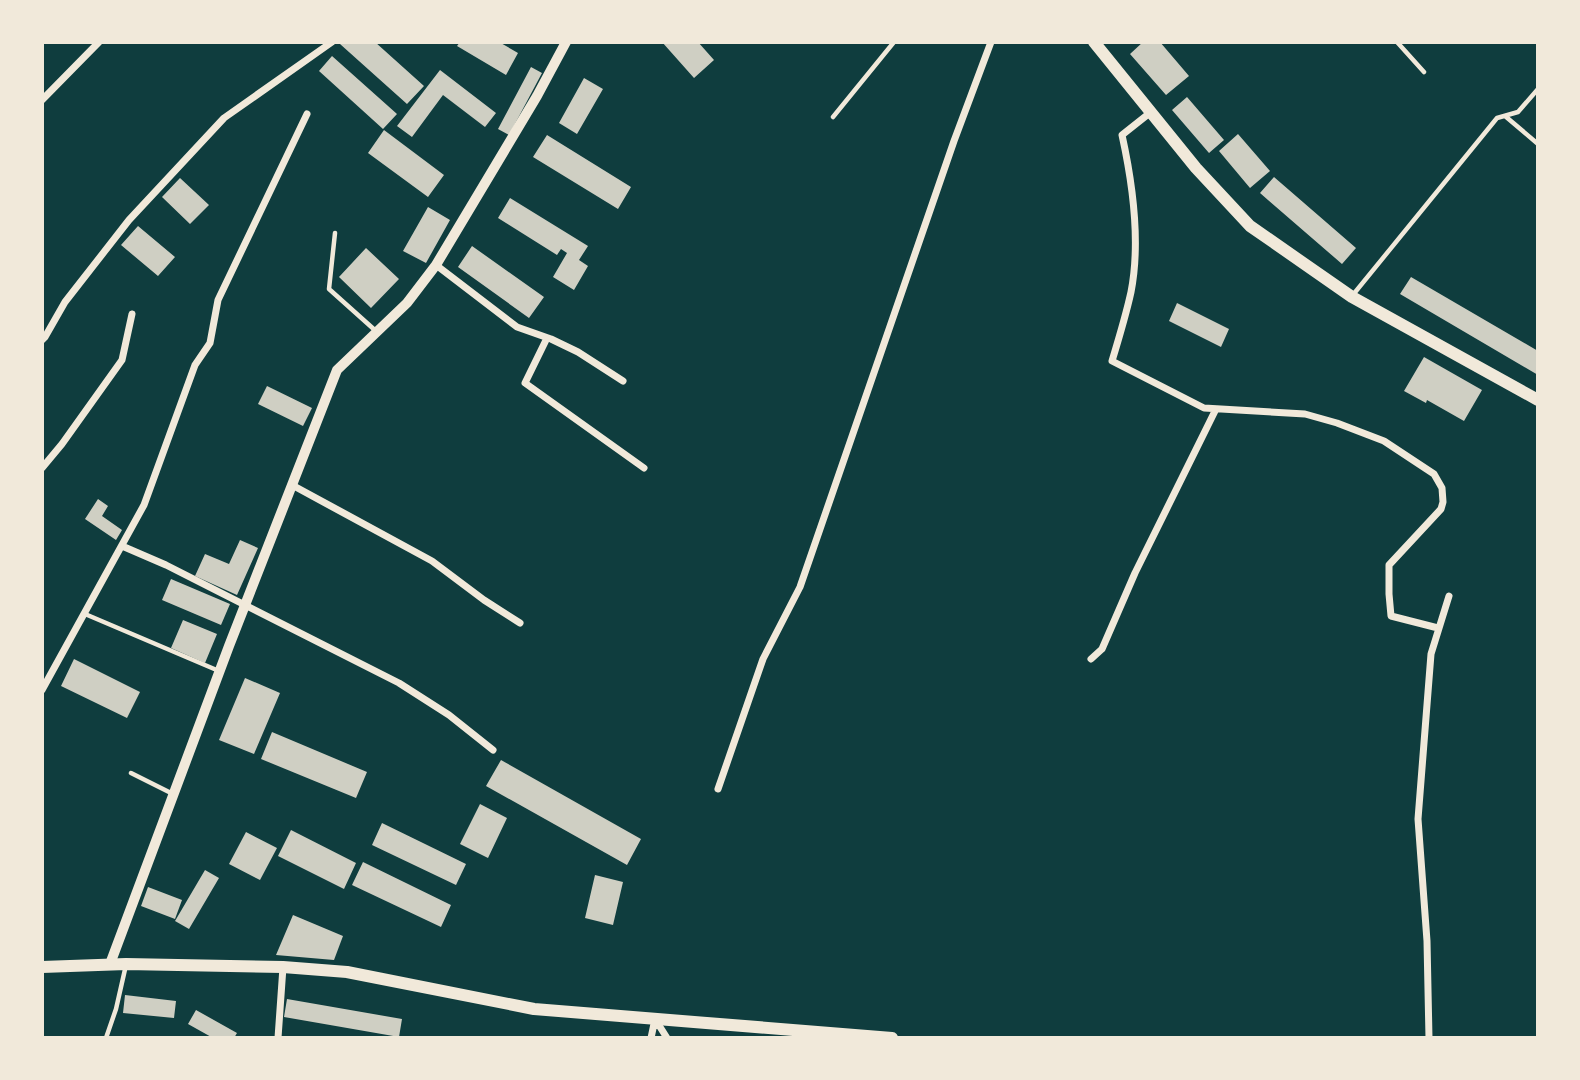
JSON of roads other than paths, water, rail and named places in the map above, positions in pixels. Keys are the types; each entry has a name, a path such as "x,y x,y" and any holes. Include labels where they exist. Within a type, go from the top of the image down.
{"main road":[{"path":"1094,42 1196,169 1250,226 1352,297 1538,400"},
{"path":"42,967 126,964 283,967 347,972 534,1009 892,1038"}],"street":[{"path":"42,100 99,42"},
{"path":"42,340 65,302 129,220 224,118 331,42"},
{"path":"718,789 763,659 800,587 954,141 991,42"},
{"path":"110,964 219,671 337,370 407,303 436,265 537,96 562,43"},
{"path":"1151,112 1122,135 1134,210 1134,264 1131,291 1112,361 1204,408 1305,414 1337,423 1384,441 1434,474 1442,488 1441,509 1389,565 1389,594 1391,616 1438,628"},
{"path":"42,691 144,505 195,365 210,343 218,300 307,114"},
{"path":"436,265 517,327 578,352 622,381"},
{"path":"42,468 122,360 132,314"},
{"path":"547,338 525,383 644,468"},
{"path":"1091,659 1102,649 1135,573 1216,409"},
{"path":"292,485 432,561 520,623"},
{"path":"122,546 166,565 399,683 449,715 494,750"},
{"path":"1429,1038 1427,941 1418,819 1431,654 1449,596"},
{"path":"278,1038 283,967"},
{"path":"651,1038 655,1018"},
{"path":"655,1018 667,1038"}],"lane":[{"path":"833,117 894,42"},
{"path":"1397,42 1424,72"},
{"path":"1352,297 1497,118 1518,111 1538,89"},
{"path":"1504,116 1538,144"},
{"path":"335,233 329,289 377,332"},
{"path":"85,614 219,671"},
{"path":"131,773 173,794"},
{"path":"106,1038 126,964"}]}
